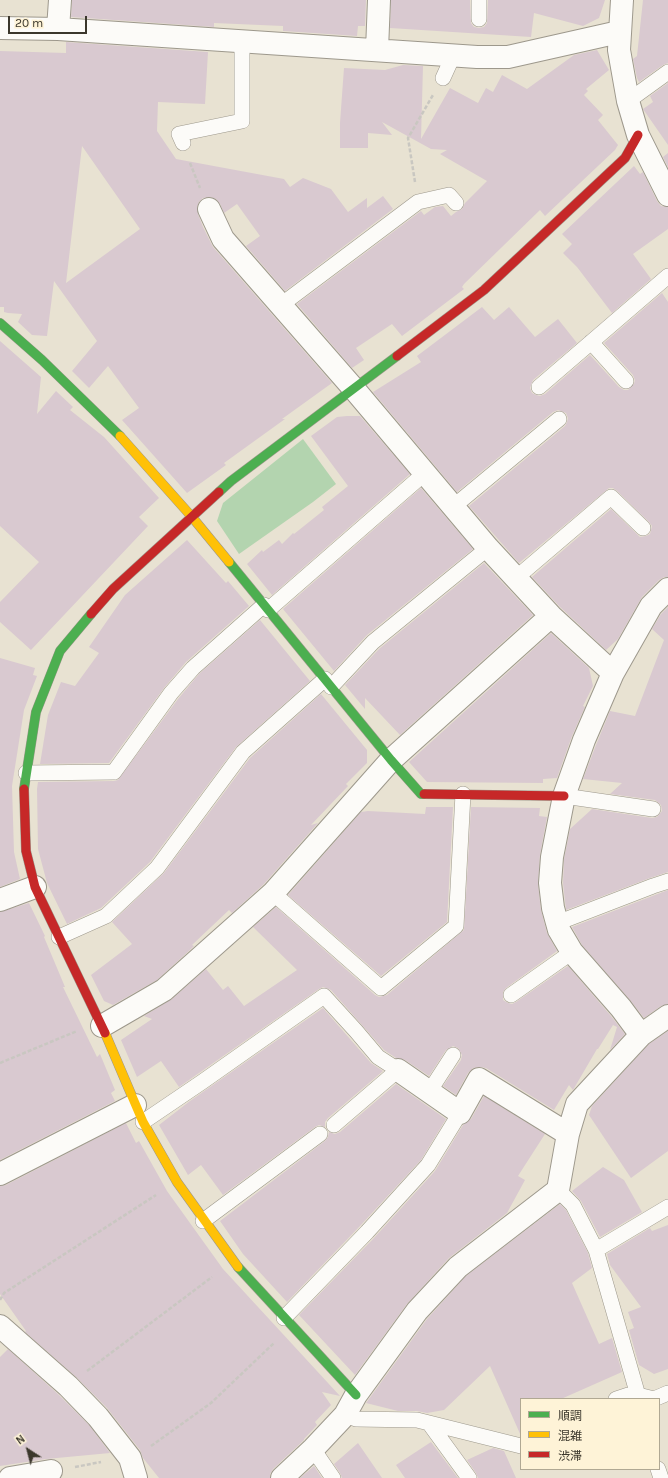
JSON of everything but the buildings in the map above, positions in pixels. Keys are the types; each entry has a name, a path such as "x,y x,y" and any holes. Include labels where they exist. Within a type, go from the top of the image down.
{"street":[{"path":"58,29 60,0"},
{"path":"378,50 379,0"},
{"path":"622,0 619,50 628,101 638,135 668,195"},
{"path":"0,28 58,29 453,56 508,56 619,32"},
{"path":"356,1395 233,1262 177,1182 139,1114 101,1024 35,887 26,851 24,788 36,712 60,651 113,589 231,481 484,290 625,158 638,135"},
{"path":"208,208 223,239 354,389 488,548 551,616 613,673"},
{"path":"0,323 42,360 113,428 192,517 391,760 421,794 564,796"},
{"path":"641,1034 621,1008 572,952 557,924 550,883 552,857 564,796 584,740 613,673 651,606 668,590"},
{"path":"101,1024 164,990 273,893 391,760 551,616"},
{"path":"0,900 35,887"},
{"path":"282,1478 313,1449 345,1415 356,1395 417,1311 458,1267 558,1190 568,1134 577,1104 641,1034 668,1016"},
{"path":"398,1070 460,1113 478,1079 568,1134"},
{"path":"0,1174 139,1114"},
{"path":"0,1326 68,1386 98,1417 130,1458 136,1478"},
{"path":"10,1478 60,1469"}],"lane":[{"path":"479,0 480,19"},
{"path":"182,143 179,134 242,121 242,42"},
{"path":"443,78 453,56"},
{"path":"628,101 668,72"},
{"path":"281,306 418,202 449,195 456,203"},
{"path":"539,386 668,276"},
{"path":"591,342 626,381"},
{"path":"453,507 559,418"},
{"path":"26,774 114,772 170,693 193,668 425,473"},
{"path":"516,578 611,497 643,528"},
{"path":"59,937 106,916 157,868 243,752 328,683 373,642 488,548"},
{"path":"273,893 381,988 456,926 463,794"},
{"path":"564,796 653,809"},
{"path":"557,924 668,881"},
{"path":"511,995 572,952"},
{"path":"139,1114 324,996 356,1030 378,1057 398,1070 334,1125"},
{"path":"429,1092 453,1055"},
{"path":"288,1322 428,1164 460,1113"},
{"path":"203,1221 320,1134"},
{"path":"558,1190 573,1204 596,1250 638,1397 628,1395 619,1398"},
{"path":"596,1250 668,1208"},
{"path":"656,1398 668,1393"},
{"path":"345,1415 356,1419 417,1420 520,1446"},
{"path":"429,1423 469,1478"},
{"path":"313,1449 332,1478"}],"path":[{"path":"418,202 408,138 443,78"},
{"path":"182,143 208,208"},
{"path":"0,1063 101,1024"},
{"path":"0,1300 4,1293 177,1182"},
{"path":"86,1371 233,1262"},
{"path":"156,1444 211,1403 288,1322"},
{"path":"60,1469 99,1463"}],"green space":[{"path":"303,439 336,484 239,554 217,521 223,503"}],"traffic: fast":[{"path":"0,323 42,360 120,436"},
{"path":"219,492 231,481 397,356"},
{"path":"229,562 391,760 421,794 424,794"},
{"path":"24,789 36,712 60,651 91,614"},
{"path":"238,1267 356,1395"}],"traffic: slow":[{"path":"120,436 192,517 229,562"},
{"path":"105,1033 143,1122 177,1182 238,1267"}],"traffic: jam":[{"path":"397,356 484,290 625,158 638,135"},
{"path":"91,614 113,589 219,492"},
{"path":"24,789 26,851 35,887 105,1033"},
{"path":"424,794 564,796"}]}
